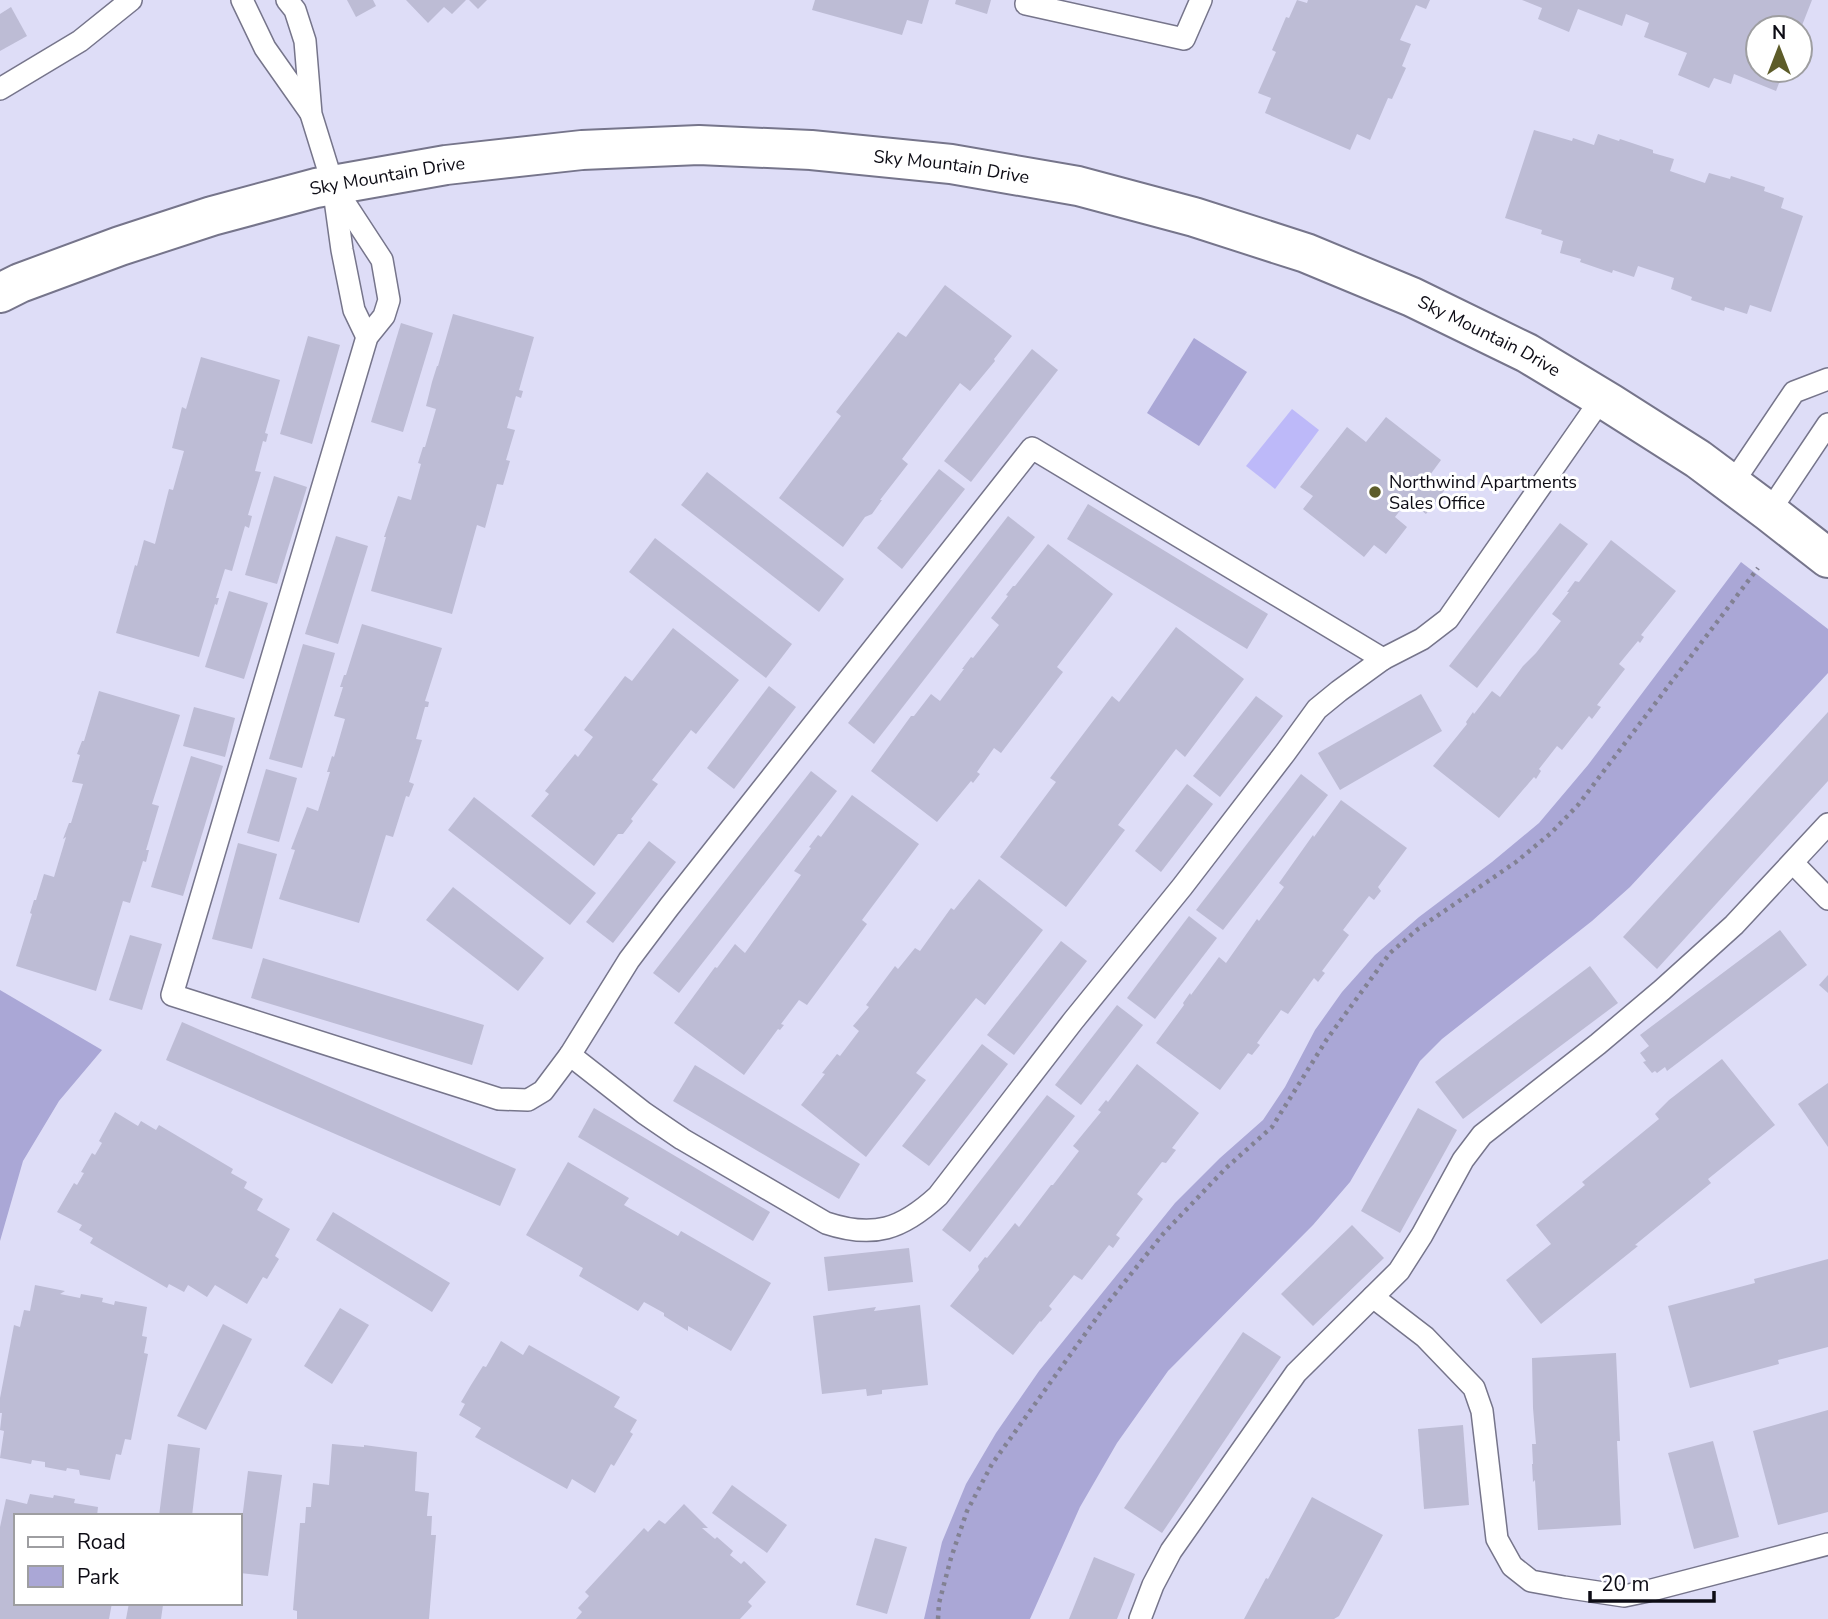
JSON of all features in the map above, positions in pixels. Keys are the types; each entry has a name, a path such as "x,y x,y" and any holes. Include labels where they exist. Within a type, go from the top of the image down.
{"street":[{"name":"Sky Mountain Drive","path":"0,293 120,246 212,216 316,188 446,165 569,151 699,145 811,150 951,164 1078,186 1194,217 1306,253 1412,297 1527,352 1602,398 1732,484 1828,558"}],"lane":[{"path":"0,89 80,41 131,0"},
{"path":"242,0 265,48 311,114"},
{"path":"287,0 295,10 305,41 311,114 333,185 354,310 367,337"},
{"path":"1027,0 1026,4 1184,39 1201,0"},
{"path":"333,185 382,260 389,300 384,316 367,337 172,995 499,1099 528,1100 543,1091 629,960 669,907 1032,448 1383,660"},
{"path":"1732,484 1794,392 1828,379"},
{"path":"569,1055 682,1139 826,1223 845,1230 876,1231 901,1223 925,1208 939,1196 1073,1021 1182,887 1317,709 1383,660 1422,639 1448,619 1602,398"},
{"path":"1769,512 1828,424"},
{"path":"1140,1619 1153,1585 1171,1551 1296,1373 1399,1271 1463,1160 1482,1135 1662,990 1734,925 1828,824"},
{"path":"1793,863 1828,899"},
{"path":"1373,1297 1425,1337 1474,1388 1482,1411 1497,1539 1512,1566 1531,1581 1624,1596 1828,1544"}],"path":[{"path":"938,1619 939,1603 948,1569 967,1511 992,1464 1102,1309 1163,1234 1226,1168 1272,1127 1327,1039 1390,953 1418,929 1516,862 1551,833 1578,805 1758,568"}],"green space":[{"path":"1194,338 1247,372 1199,446 1147,413"},
{"path":"1741,562 1828,629 1828,673 1630,887 1592,921 1442,1039 1420,1061 1350,1182 1313,1225 1168,1371 1117,1443 1080,1507 1030,1619 924,1619 942,1542 966,1484 996,1433 1039,1371 1175,1203 1263,1120 1285,1087 1315,1030 1342,992 1375,955 1419,917 1539,823 1588,765"},
{"path":"0,990 102,1050 59,1101 23,1161 0,1241"}],"shaded area":[{"path":"1292,409 1319,430 1275,489 1246,466"}],"building":[{"path":"347,0 373,0 376,6 356,17"},
{"path":"406,0 466,0 452,14 444,7 428,23"},
{"path":"469,0 487,0 478,9"},
{"path":"815,0 929,0 922,24 907,20 902,35 812,10"},
{"path":"956,0 991,0 987,14 955,4"},
{"path":"1297,0 1307,3 1308,0 1430,0 1426,9 1416,5 1400,40 1411,44 1402,66 1406,68 1392,99 1388,98 1370,140 1357,134 1350,150 1265,113 1271,98 1258,93 1276,52 1272,50 1286,17 1289,18"},
{"path":"1522,0 1812,0 1806,14 1744,14 1744,78 1734,74 1731,84 1714,78 1709,88 1678,75 1687,53 1644,37 1649,23 1626,14 1622,26 1578,9 1569,32 1538,19 1542,8"},
{"path":"11,7 27,36 0,51 0,14"},
{"path":"1759,84 1779,84 1776,91"},
{"path":"1534,130 1594,145 1598,134 1619,141 1620,139 1674,159 1670,171 1705,183 1709,173 1730,179 1731,176 1765,187 1764,191 1784,198 1781,208 1803,216 1771,312 1750,305 1747,314 1725,307 1724,311 1691,300 1692,297 1671,289 1674,278 1638,266 1634,277 1580,262 1581,259 1560,253 1563,241 1541,234 1542,230 1505,218"},
{"path":"945,285 1012,336 970,391 960,383 902,459 908,464 872,514 865,517 843,547 779,498 841,416 836,412 898,332 906,337"},
{"path":"453,314 534,337 519,390 523,391 521,398 516,396 507,428 515,430 506,460 510,461 503,485 497,484 485,528 477,525 452,614 371,591 384,537 398,496 411,500 421,464 418,463 436,409 426,406"},
{"path":"401,323 433,333 403,432 371,422"},
{"path":"308,336 340,345 312,444 280,434"},
{"path":"1032,349 1058,370 971,482 944,461"},
{"path":"201,357 280,380 265,433 268,434 266,442 263,441 255,471 261,472 248,515 252,516 249,528 245,526 232,571 225,569 216,598 219,598 217,605 215,604 199,657 116,633 144,540 155,544 169,489 173,490 184,451 172,448 182,407 186,409"},
{"name":"Northwind Apartments Sales Office","path":"1386,417 1441,460 1430,475 1447,487 1426,514 1408,500 1395,517 1407,527 1386,554 1374,545 1364,557 1303,509 1313,496 1300,487 1347,427 1366,442"},
{"path":"939,469 965,489 902,569 877,548"},
{"path":"707,472 844,579 819,612 681,505"},
{"path":"274,476 307,487 277,584 245,575"},
{"path":"1088,504 1268,614 1247,649 1067,539"},
{"path":"1008,516 1035,537 874,744 848,723"},
{"path":"1560,523 1588,544 1477,688 1449,666"},
{"path":"336,536 368,546 338,644 305,634"},
{"path":"655,538 792,644 766,678 629,572"},
{"path":"1611,540 1676,591 1641,635 1644,637 1640,643 1638,641 1619,664 1625,669 1597,705 1601,707 1592,719 1589,716 1562,750 1557,746 1539,769 1541,771 1536,779 1534,777 1499,818 1433,766 1492,691 1500,697 1536,653 1561,621 1552,614 1575,581 1579,582"},
{"path":"1048,544 1113,594 1057,667 1063,672 1001,753 994,748 977,772 980,774 937,822 871,771 911,716 914,716 931,694 940,701 971,657 973,658 999,625 991,618 1008,596 1006,595"},
{"path":"229,591 268,603 244,679 205,667"},
{"path":"362,624 442,648 425,701 429,702 428,707 425,707 416,739 422,740 409,782 414,784 409,797 406,796 393,837 386,835 359,923 279,899 295,850 291,849 307,807 318,811 330,772 327,772 345,719 334,716 343,687 340,687"},
{"path":"1176,627 1244,679 1185,757 1176,749 1118,825 1125,830 1066,907 1000,857 1056,782 1050,778 1112,696 1119,702"},
{"path":"673,628 739,680 696,734 691,730 652,780 658,784 623,834 618,834 594,866 531,816 549,794 545,791 575,754 578,757 593,737 584,730 625,676 632,681"},
{"path":"303,644 335,653 302,768 269,759"},
{"path":"769,686 796,707 734,789 707,768"},
{"path":"99,691 180,715 152,804 159,806 146,850 149,850 146,862 143,861 130,903 123,901 96,991 16,966 34,900 44,874 54,877 66,837 63,839 83,784 72,782 80,755 77,754 84,741"},
{"path":"1421,694 1442,731 1340,790 1318,753"},
{"path":"1256,696 1283,716 1220,797 1193,776"},
{"path":"194,707 235,718 225,757 183,746"},
{"path":"1828,712 1828,781 1657,969 1623,937"},
{"path":"191,756 223,766 183,896 151,887"},
{"path":"266,769 297,778 279,842 247,833"},
{"path":"811,771 837,791 679,993 653,973"},
{"path":"1301,774 1328,795 1223,930 1196,910"},
{"path":"1187,784 1213,804 1161,872 1135,851"},
{"path":"852,795 919,844 862,920 867,924 807,1005 799,1000 781,1024 784,1025 778,1029 744,1075 674,1023 735,944 745,953 801,875 794,871 811,848 809,847 818,835 821,837"},
{"path":"474,797 596,893 570,925 448,830"},
{"path":"1341,800 1407,848 1378,887 1381,891 1374,900 1369,896 1343,930 1349,935 1322,971 1325,973 1318,982 1314,978 1288,1014 1281,1010 1257,1043 1260,1045 1252,1055 1248,1053 1220,1090 1156,1043 1190,993 1191,995 1219,957 1226,963 1257,919 1259,921 1284,887 1279,883"},
{"path":"649,841 676,862 613,943 586,922"},
{"path":"238,843 277,854 252,949 212,939"},
{"path":"979,879 1043,930 985,1005 976,998 916,1073 926,1080 866,1157 801,1105 825,1074 822,1073 837,1054 840,1056 859,1031 853,1026 869,1007 866,1005 895,966 898,969 915,948 920,951 951,908 954,910"},
{"path":"453,887 544,958 518,991 426,920"},
{"path":"1189,916 1217,938 1155,1019 1127,998"},
{"path":"1780,930 1807,965 1667,1071 1665,1067 1652,1073 1640,1053 1649,1046 1640,1035"},
{"path":"130,935 162,944 142,1010 109,1000"},
{"path":"1061,941 1087,961 1014,1055 987,1035"},
{"path":"263,958 484,1025 472,1065 251,998"},
{"path":"1590,966 1618,1003 1463,1119 1435,1082"},
{"path":"1828,975 1828,993 1819,985"},
{"path":"1117,1005 1143,1025 1081,1105 1055,1085"},
{"path":"182,1022 516,1169 500,1206 166,1060"},
{"path":"982,1044 1008,1064 929,1166 902,1146"},
{"path":"1722,1059 1775,1125 1708,1179 1711,1183 1635,1245 1638,1246 1541,1324 1506,1280 1551,1244 1536,1225 1585,1185 1582,1182 1659,1119 1655,1114 1669,1100"},
{"path":"1137,1064 1199,1113 1172,1148 1176,1150 1166,1163 1162,1162 1137,1194 1143,1199 1116,1235 1120,1238 1113,1248 1109,1245 1082,1280 1074,1275 1049,1306 1052,1309 1013,1355 950,1306 979,1270 978,1266 985,1257 987,1258 1015,1223 1019,1227 1053,1185 1079,1151 1073,1146 1101,1112 1098,1110 1106,1100 1108,1102"},
{"path":"695,1065 860,1164 839,1199 673,1101"},
{"path":"1828,1083 1828,1147 1798,1104"},
{"path":"1047,1095 1075,1116 970,1252 942,1230"},
{"path":"594,1108 770,1212 753,1241 578,1137"},
{"path":"1418,1108 1457,1130 1400,1233 1361,1211"},
{"path":"115,1112 138,1126 141,1121 156,1130 159,1125 233,1169 231,1173 247,1182 244,1188 263,1199 257,1210 290,1229 275,1256 279,1259 267,1279 263,1277 247,1304 215,1285 207,1297 188,1285 184,1292 169,1284 167,1288 90,1243 93,1238 79,1230 82,1225 57,1212 74,1183 77,1185 92,1153 95,1155 102,1143 99,1141"},
{"path":"568,1162 629,1198 624,1205 678,1236 681,1231 771,1283 731,1351 688,1326 688,1331 644,1302 638,1311 579,1276 583,1268 526,1235"},
{"path":"333,1212 450,1283 432,1312 316,1240"},
{"path":"1352,1225 1384,1258 1313,1326 1281,1294"},
{"path":"909,1248 913,1282 828,1291 824,1257"},
{"path":"1828,1259 1828,1347 1778,1360 1779,1364 1690,1388 1668,1306 1755,1283 1754,1279"},
{"path":"35,1285 65,1291 60,1294 80,1298 81,1294 103,1298 102,1302 114,1305 115,1301 147,1307 142,1336 147,1337 144,1353 148,1354 131,1440 125,1439 121,1455 116,1454 110,1480 80,1475 79,1470 67,1468 66,1471 45,1467 45,1462 32,1460 31,1464 0,1458 4,1431 0,1430 0,1398 14,1325 20,1327 24,1310 30,1311"},
{"path":"920,1305 928,1385 882,1390 882,1394 867,1396 866,1389 822,1394 813,1316 876,1307 874,1311"},
{"path":"340,1308 369,1325 332,1384 304,1366"},
{"path":"223,1324 252,1339 206,1430 177,1416"},
{"path":"1243,1332 1281,1357 1162,1533 1124,1508"},
{"path":"501,1341 523,1355 529,1345 620,1397 614,1407 637,1420 630,1432 633,1434 614,1466 611,1464 595,1493 572,1479 567,1489 475,1437 481,1428 459,1415 465,1404 461,1402"},
{"path":"1616,1353 1621,1525 1538,1530 1532,1464 1532,1444 1536,1444 1532,1358"},
{"path":"1828,1410 1828,1512 1778,1525 1753,1431"},
{"path":"1463,1425 1469,1505 1424,1509 1418,1429"},
{"path":"1713,1441 1739,1537 1694,1549 1668,1453"},
{"path":"168,1444 200,1448 192,1514 159,1514"},
{"path":"332,1444 417,1452 415,1491 429,1493 427,1516 432,1516 431,1535 436,1535 429,1619 297,1619 297,1611 293,1610 300,1523 305,1523 306,1507 311,1507 313,1483 329,1485"},
{"path":"248,1471 282,1475 268,1576 242,1573 242,1520"},
{"path":"732,1485 787,1525 767,1553 712,1513"},
{"path":"30,1494 53,1498 54,1495 75,1499 74,1503 98,1507 97,1514 14,1514 14,1605 112,1605 109,1619 0,1619 0,1527 6,1499 27,1504"},
{"path":"1312,1497 1383,1535 1339,1616 1334,1619 1244,1619 1266,1578 1268,1579"},
{"path":"684,1504 708,1528 702,1528 733,1551 730,1555 741,1564 744,1561 766,1582 748,1602 752,1606 740,1619 576,1619 582,1612 578,1608 589,1596 585,1592 644,1528 648,1532 659,1520 665,1524"},
{"path":"875,1538 907,1547 887,1614 856,1605"},
{"path":"1094,1557 1135,1574 1117,1619 1069,1619"},
{"path":"129,1605 163,1605 161,1619 126,1619"}],"place":[{"name":"Northwind Apartments Sales Office","path":"1375,492"}]}
